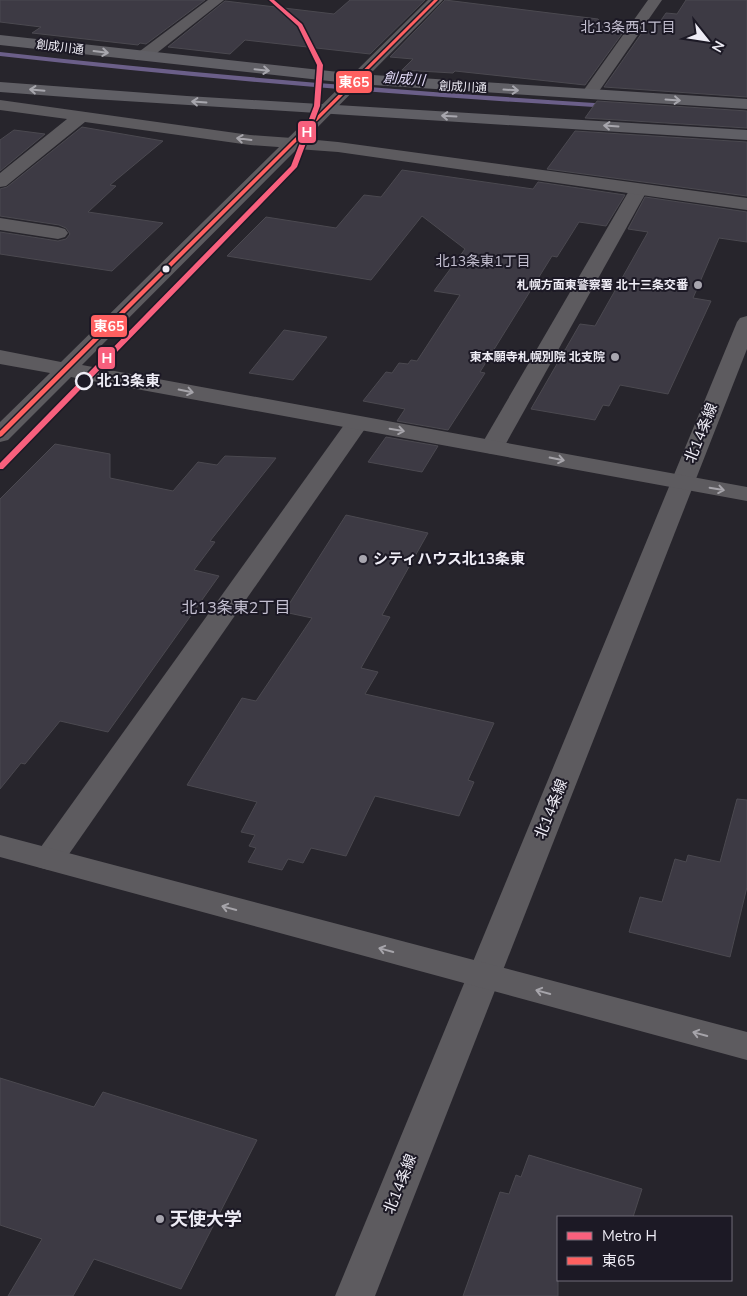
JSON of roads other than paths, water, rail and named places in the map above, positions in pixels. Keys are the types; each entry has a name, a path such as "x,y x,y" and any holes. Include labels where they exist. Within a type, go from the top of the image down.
{"highway":[{"name":"創成川通","path":"0,40 142,57 343,93 572,123 747,135"},
{"name":"創成川通","path":"0,87 343,93 589,94 747,104"}],"street":[{"path":"142,57 217,0"},
{"path":"0,435 436,0"},
{"path":"589,94 655,0"},
{"path":"0,105 250,140 338,147 747,204"},
{"path":"0,182 82,116"},
{"path":"492,446 639,189"},
{"path":"0,224 58,233"},
{"name":"北14条線","path":"355,1296 747,322"},
{"path":"0,357 747,494"},
{"path":"49,859 358,423"},
{"path":"0,846 747,1046"}],"waterway":[{"name":"創成川","path":"0,54 152,71 457,96 610,106"}],"metro line":[{"name":"H","path":"0,467 294,167 317,106 320,65 300,25 271,0"}],"place":[{"name":"札幌方面東警察署 北十三条交番","path":"698,285"},
{"name":"東本願寺札幌別院 北支院","path":"615,357"},
{"name":"北13条東","path":"84,381"},
{"name":"シティハウス北13条東","path":"363,559"},
{"name":"天使大学","path":"160,1219"}],"district":[{"name":"北13条西1丁目","path":"628,27"},
{"name":"北13条東1丁目","path":"483,261"},
{"name":"北13条東2丁目","path":"236,608"}]}
